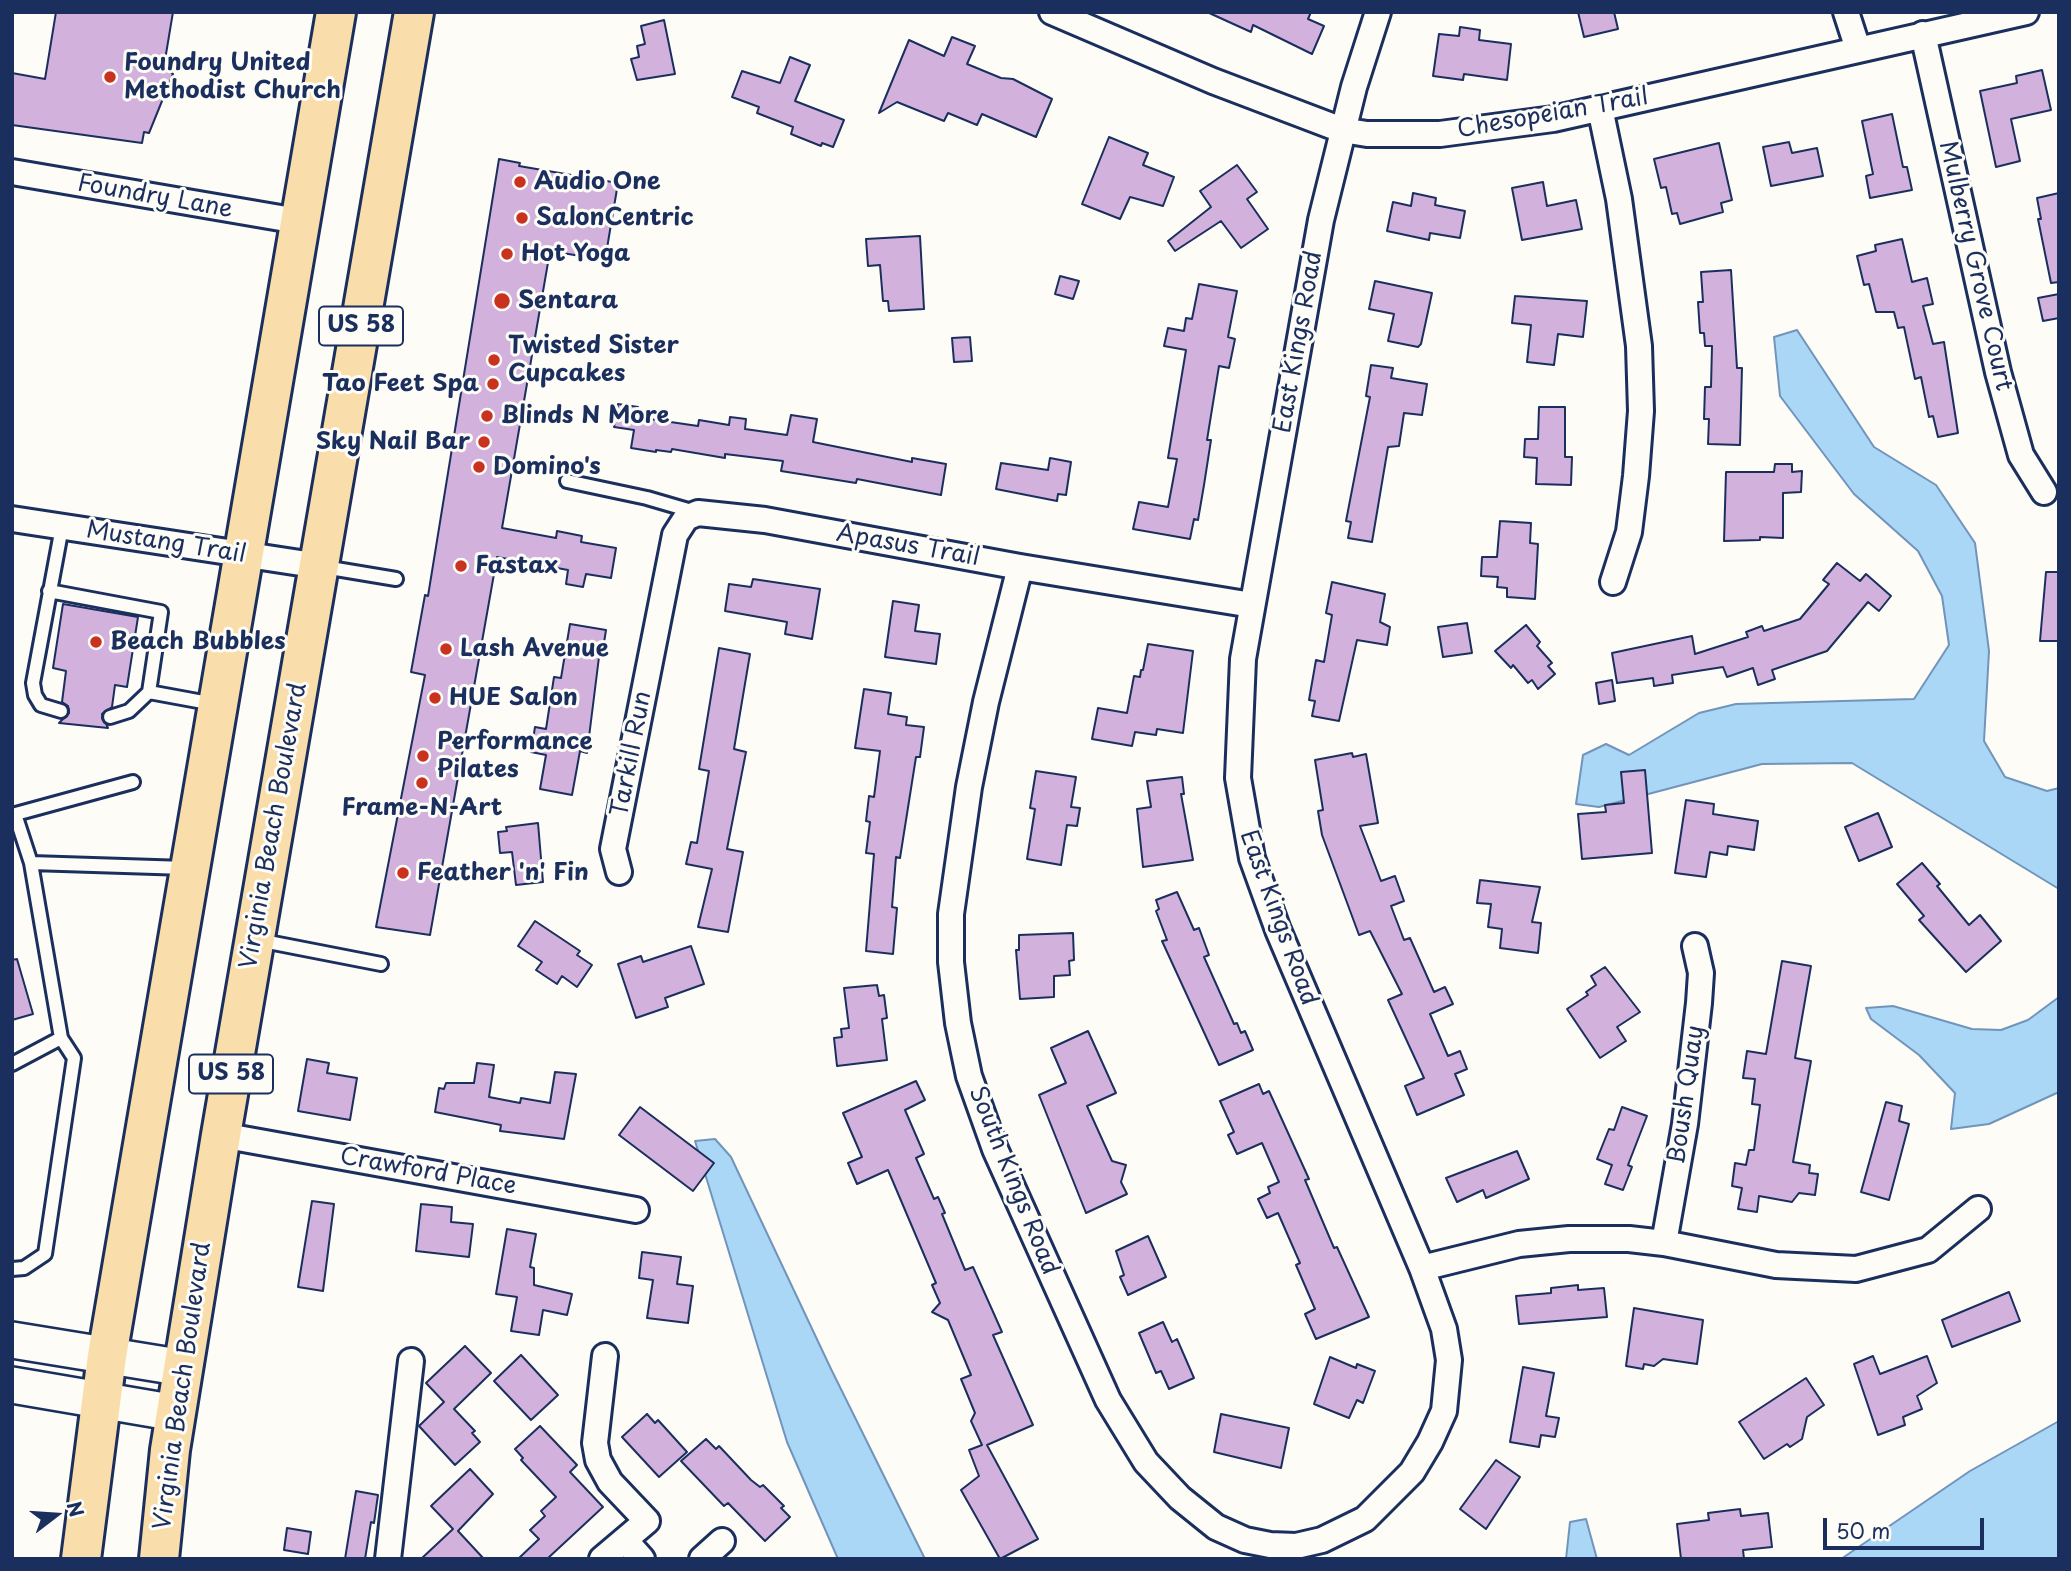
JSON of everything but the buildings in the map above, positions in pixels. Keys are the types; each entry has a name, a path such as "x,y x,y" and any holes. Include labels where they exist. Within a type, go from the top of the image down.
{"main road":[{"name":"US 58","path":"81,1559 107,1356 298,221 336,12"},
{"name":"Virginia Beach Boulevard","path":"159,1559 176,1413 221,1135 414,12"},
{"path":"12,1340 184,1368"},
{"path":"12,1384 176,1413"}],"street":[{"name":"Chesopeian Trail","path":"1052,12 1213,81 1342,130 1367,134 1440,134 1503,127 1600,108 2026,12"},
{"name":"East Kings Road","path":"1378,12 1342,130 1321,220 1252,604 1242,673 1238,765 1244,823 1252,858 1326,1048 1422,1268 1444,1329 1449,1360 1448,1392 1444,1411 1412,1472"},
{"path":"1846,12 1858,49"},
{"name":"Mulberry Grove Court","path":"1923,34 1998,372 2021,455 2044,492"},
{"path":"1600,108 1619,199 1639,346 1641,411 1629,532 1614,582"},
{"name":"Foundry Lane","path":"12,172 298,221"},
{"name":"Apasus Trail","path":"698,513 765,520 1020,567 1252,604"},
{"name":"Tarkill Run","path":"619,872 613,849 675,535 686,518 698,513"},
{"name":"Mustang Trail","path":"12,519 320,566"},
{"name":"South Kings Road","path":"1020,567 981,726 951,914 951,962 958,1023 969,1076 995,1149 1102,1387 1125,1432 1146,1462 1180,1498 1216,1527 1245,1540 1312,1551 1365,1519 1412,1472"},
{"name":"Boush Quay","path":"1664,1243 1685,1124 1699,1003 1701,973 1695,946"},
{"name":"Crawford Place","path":"221,1135 636,1210"},
{"path":"1422,1268 1519,1244 1569,1239 1664,1243 1776,1265 1856,1269 1928,1250 1978,1209"},
{"path":"602,1559 647,1521 610,1482 598,1461 596,1443 605,1356"},
{"path":"388,1559 411,1362"},
{"path":"625,1540 642,1559"},
{"path":"702,1559 722,1541"}],"lane":[{"path":"567,481 647,498 698,513"},
{"path":"61,711 41,705 34,695 33,683 62,527"},
{"path":"320,566 396,579"},
{"path":"49,591 161,612 149,692 129,711 110,717"},
{"path":"149,692 218,705"},
{"path":"12,1269 24,1268 45,1254 74,1058 61,1038 31,863 14,815 133,782"},
{"path":"31,863 190,868"},
{"path":"254,939 381,964"},
{"path":"12,1064 61,1038"}],"water":[{"path":"1797,330 1874,447 1936,485 1975,543 1989,651 1984,741 2005,777 2047,791 2059,788 2059,889 1852,763 1762,764 1599,807 1576,804 1583,755 1606,744 1629,755 1699,713 1736,704 1914,699 1949,645 1942,596 1918,551 1854,494 1780,396 1774,337"},
{"path":"2059,997 2059,1092 1989,1124 1951,1129 1955,1093 1919,1055 1871,1019 1866,1008 1893,1006 1972,1029 2001,1030 2028,1020"},
{"path":"715,1139 731,1157 925,1559 838,1559 787,1442 695,1141"},
{"path":"2059,1421 2059,1559 1841,1559 1970,1471"},
{"path":"1586,1519 1597,1559 1566,1559 1570,1522"}],"place":[{"name":"Foundry United Methodist Church","path":"110,77"},
{"name":"Audio One","path":"520,182"},
{"name":"SalonCentric","path":"522,218"},
{"name":"Hot Yoga","path":"507,254"},
{"name":"Sentara","path":"502,301"},
{"name":"Twisted Sister Cupcakes","path":"494,360"},
{"name":"Tao Feet Spa","path":"493,384"},
{"name":"Blinds N More","path":"487,416"},
{"name":"Sky Nail Bar","path":"484,442"},
{"name":"Domino's","path":"479,467"},
{"name":"Fastax","path":"461,566"},
{"name":"Beach Bubbles","path":"96,642"},
{"name":"Lash Avenue","path":"446,649"},
{"name":"HUE Salon","path":"435,698"},
{"name":"Performance Pilates","path":"423,756"},
{"name":"Frame-N-Art","path":"422,783"},
{"name":"Feather 'n' Fin","path":"403,873"}]}
